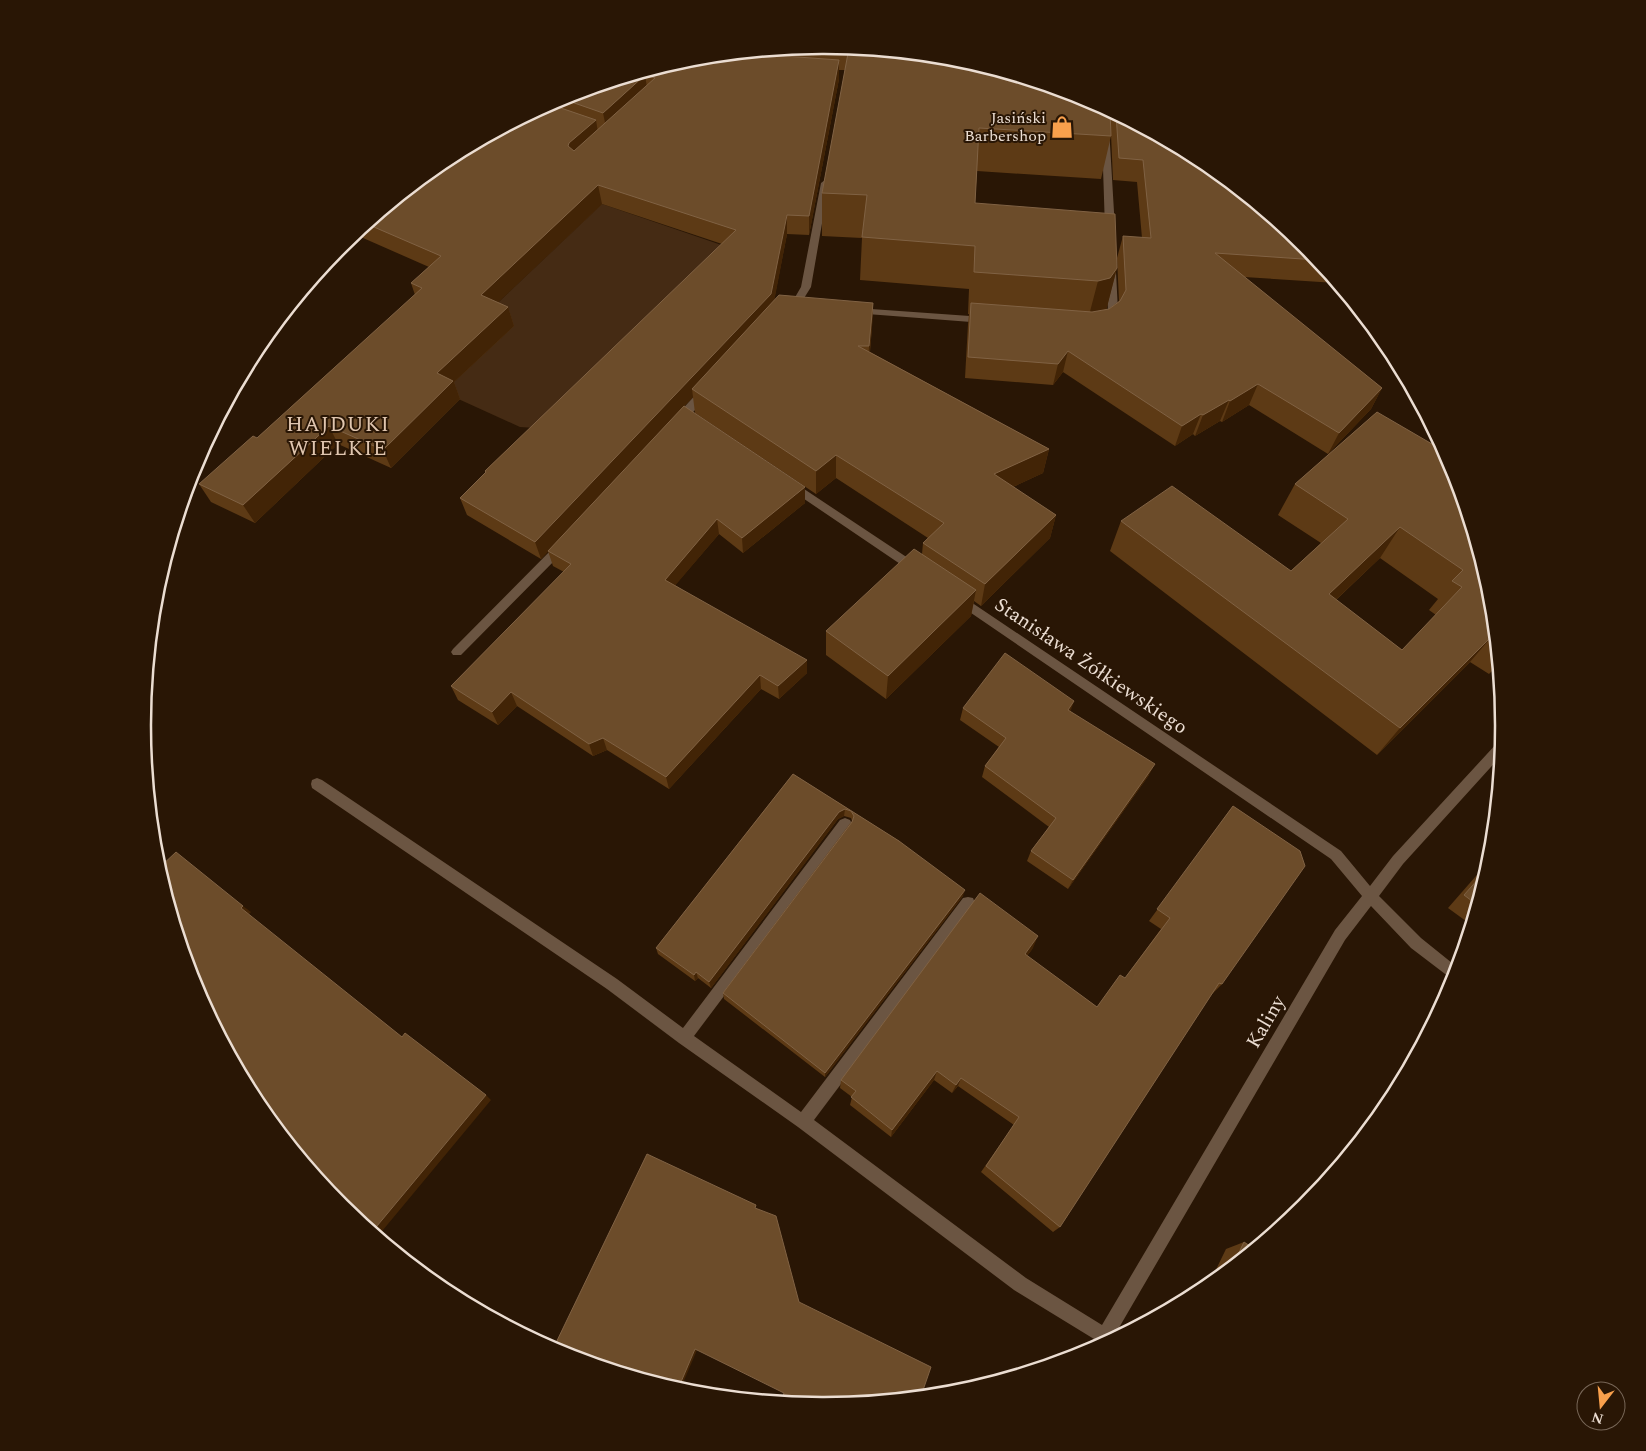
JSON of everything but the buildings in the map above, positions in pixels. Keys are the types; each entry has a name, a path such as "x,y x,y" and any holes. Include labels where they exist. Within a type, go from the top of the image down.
{"street":[{"path":"1104,116 1110,242"},
{"path":"780,312 802,302 827,171"},
{"path":"1101,326 1111,318 1113,310 1111,262"},
{"path":"847,310 995,321"},
{"path":"672,428 689,416 712,384"},
{"path":"784,480 924,575"},
{"path":"457,652 571,536"},
{"name":"Stanisława Żółkiewskiego","path":"949,592 1336,854 1370,896 1416,943 1449,969"},
{"name":"Kaliny","path":"1107,1334 1340,935 1398,860 1494,755"},
{"path":"317,784 612,984 684,1038 803,1122 1020,1284 1098,1338"},
{"path":"684,1038 845,824"},
{"path":"803,1122 968,903"}],"shaded area":[{"path":"602,204 736,250 552,429 520,427 443,392 513,326 487,313"}],"place":[{"name":"Jasiński Barbershop","path":"1062,127"}],"district":[{"name":"HAJDUKI WIELKIE","path":"338,437"}]}
